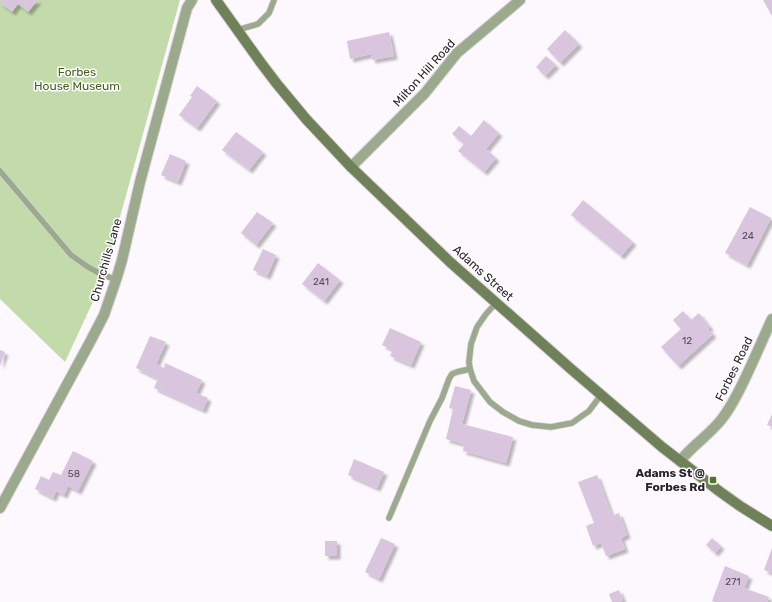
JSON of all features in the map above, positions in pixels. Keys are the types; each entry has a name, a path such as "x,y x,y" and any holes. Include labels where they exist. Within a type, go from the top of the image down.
{"main road":[{"name":"Adams Street","path":"216,0 261,63 292,102 351,167 450,262 662,447 730,499 772,526"}],"street":[{"name":"Churchills Lane","path":"0,508 95,332 110,299 122,260 140,182 187,8 192,0"},
{"name":"Milton Hill Road","path":"351,167 425,92 458,53 520,0"},
{"name":"Forbes Road","path":"680,461 687,452 713,429 735,400 772,320"}],"lane":[{"path":"237,30 258,24 269,13 274,0"},
{"path":"0,171 71,255 88,267 116,280"},
{"path":"496,303 480,321 471,344 469,362 474,381 490,402 503,412 519,421 532,425 551,427 572,423 589,411 602,395"},
{"path":"389,518 449,379 452,374 470,369"}],"green space":[{"name":"Forbes House Museum","path":"0,0 180,0 102,282 65,362 0,299"}],"building":[{"path":"2,0 38,0 28,12 18,4 12,12 0,3"},
{"path":"763,0 772,0 772,16"},
{"path":"565,30 579,44 560,63 547,49"},
{"path":"389,32 394,56 372,60 371,54 350,59 347,41"},
{"path":"546,56 556,65 545,76 536,67"},
{"path":"197,86 217,101 197,128 179,115 192,97 190,96"},
{"path":"484,120 499,133 486,149 496,158 484,172 458,151 464,144 452,134 459,126 471,136"},
{"path":"236,132 263,152 249,170 222,150"},
{"path":"170,154 186,161 178,182 161,175"},
{"path":"583,200 633,242 621,256 571,215"},
{"path":"750,207 771,218 747,265 725,253"},
{"path":"257,212 273,223 256,245 241,233"},
{"path":"263,249 276,255 267,276 253,270"},
{"path":"318,263 340,280 324,301 302,284"},
{"path":"683,311 691,320 699,313 710,327 708,329 713,334 678,366 661,347 681,329 673,320"},
{"path":"390,328 421,342 411,365 390,356 393,350 382,345"},
{"path":"150,336 166,342 156,364 164,368 165,363 202,380 196,393 208,398 203,410 154,388 158,379 136,368"},
{"path":"0,350 5,352 0,366"},
{"path":"455,386 471,390 462,424 513,437 506,463 463,451 464,444 446,439 453,409 449,408"},
{"path":"772,414 772,427 767,425"},
{"path":"73,451 93,461 78,491 68,486 64,495 56,491 53,498 35,489 41,476 49,480 53,472 61,475"},
{"path":"354,459 384,472 377,488 348,475"},
{"path":"597,475 612,516 619,513 627,535 621,538 625,549 606,556 601,543 593,546 586,526 594,523 578,482"},
{"path":"381,538 395,544 379,579 365,572"},
{"path":"712,538 721,546 715,553 706,545"},
{"path":"325,541 337,541 337,556 325,556"},
{"path":"772,548 772,573 764,570"},
{"path":"725,566 749,576 744,588 769,597 767,602 712,601"},
{"path":"619,590 623,600 612,602 609,594"}],"place":[{"name":"Adams St @ Forbes Rd","path":"713,480"}]}
